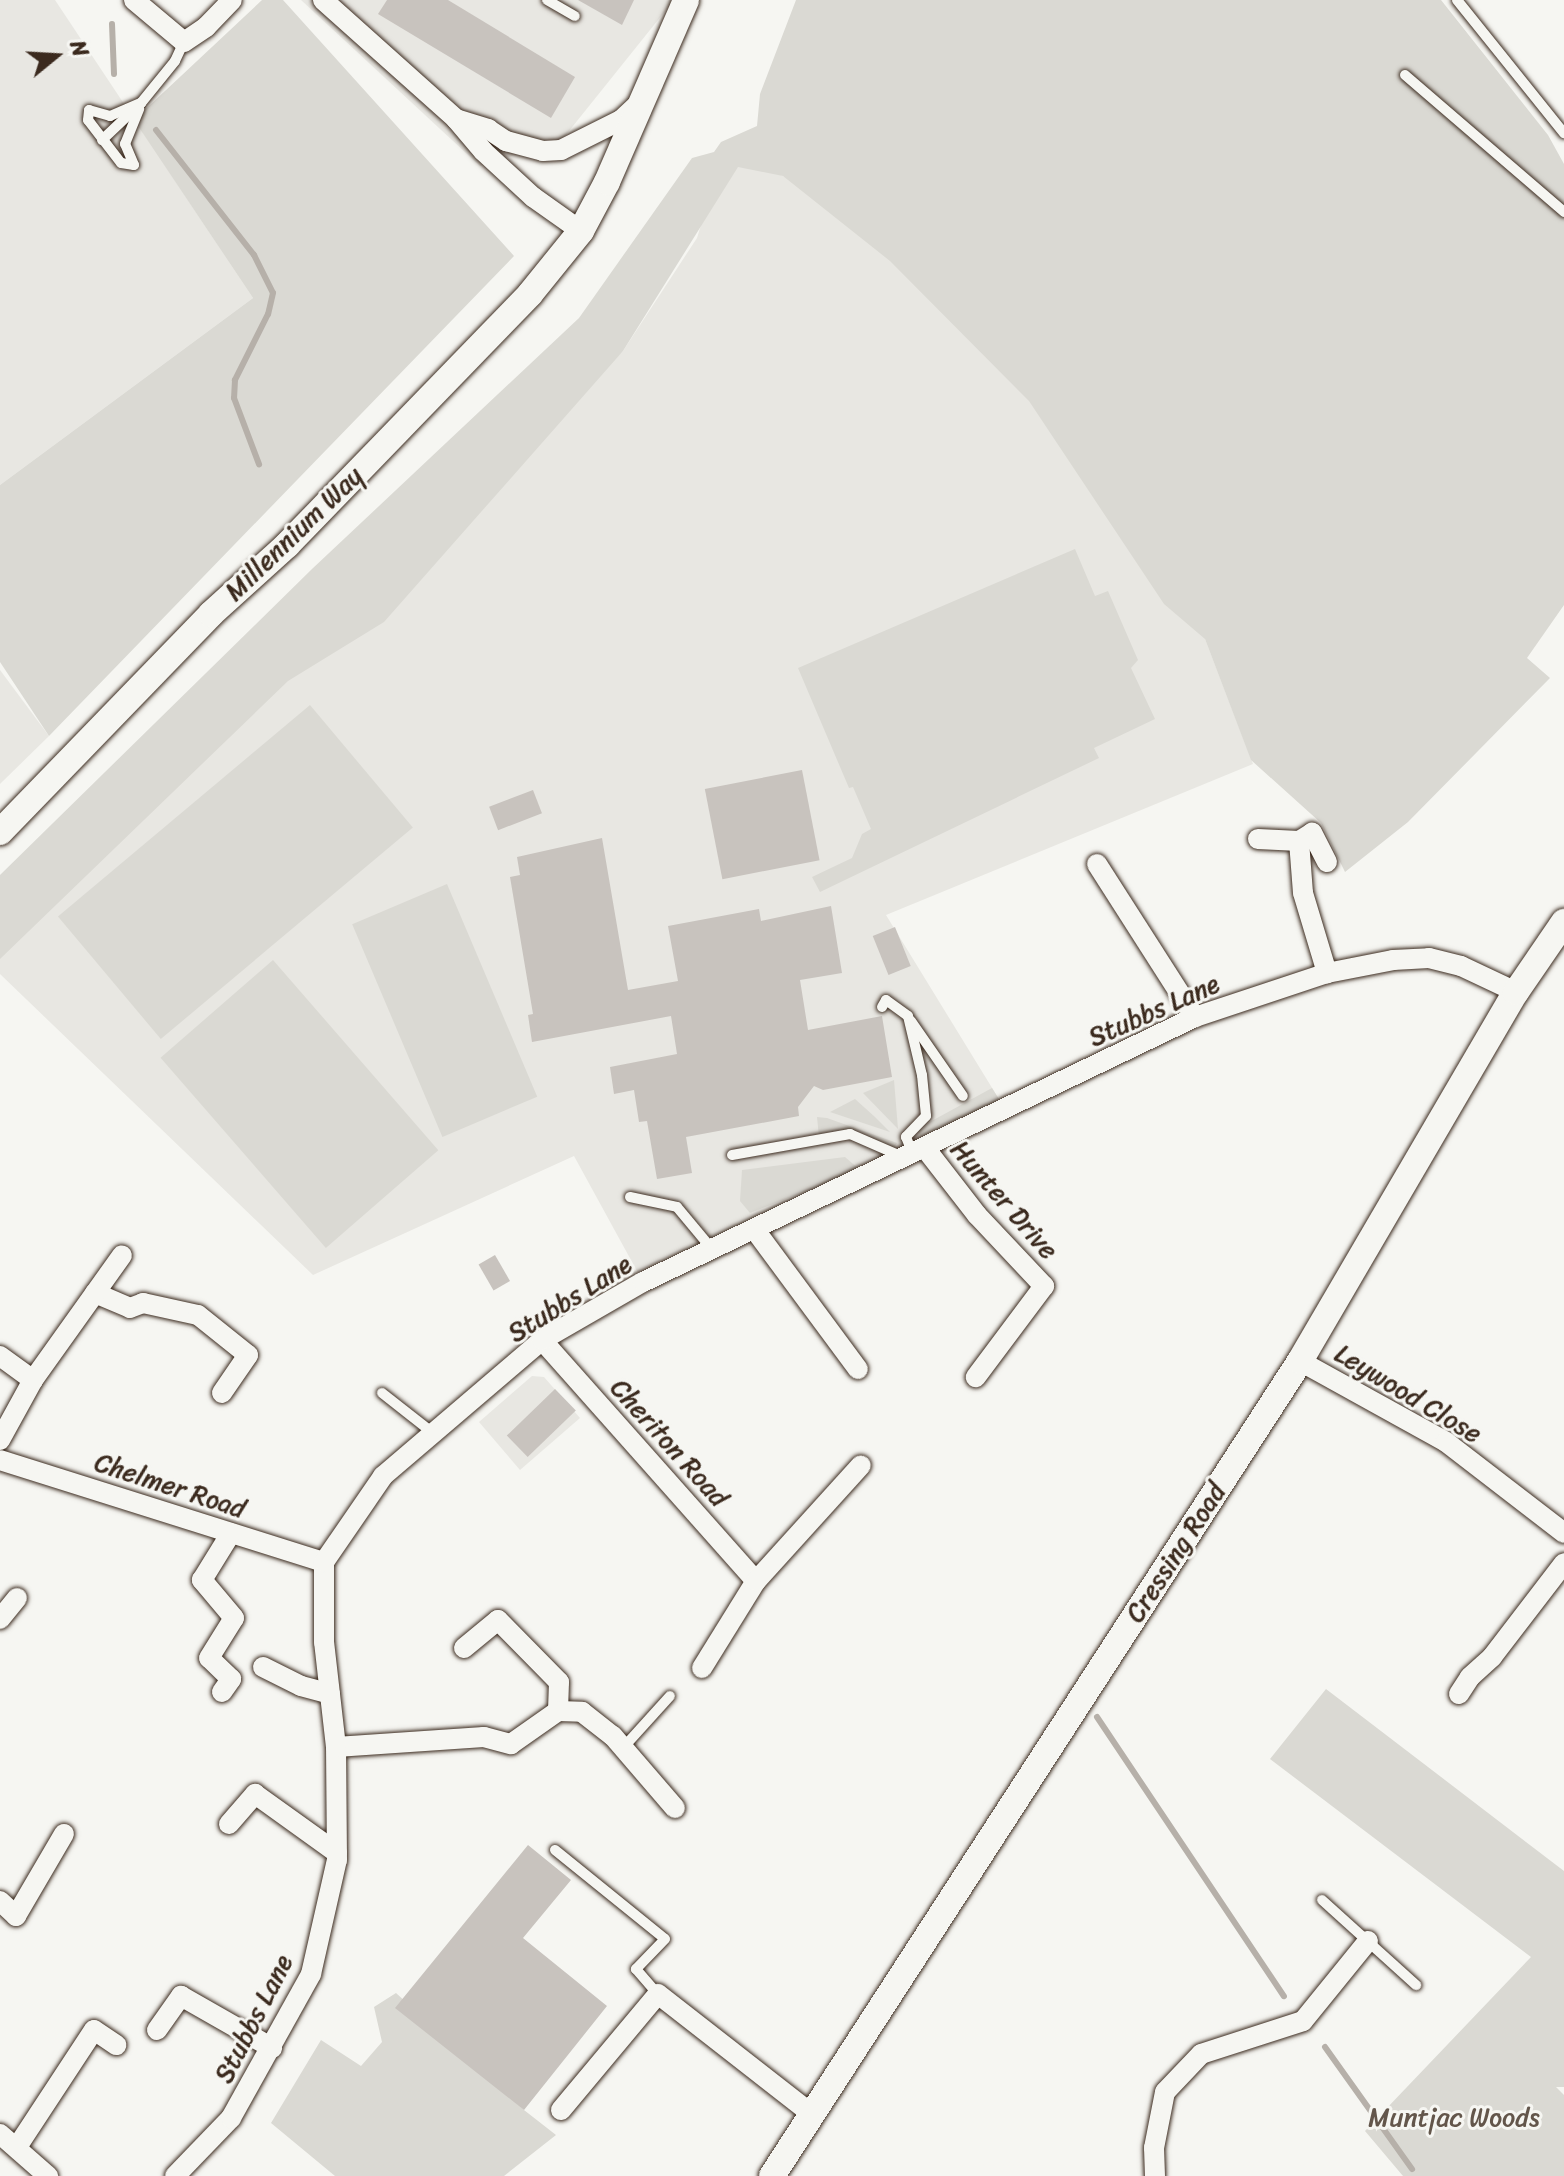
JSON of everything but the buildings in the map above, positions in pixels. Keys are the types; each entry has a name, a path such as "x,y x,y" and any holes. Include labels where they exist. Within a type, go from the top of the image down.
{"street":[{"path":"134,0 184,42 206,27 232,0"},
{"path":"323,0 456,119 483,151 533,197 581,231"},
{"name":"Millennium Way","path":"0,832 211,614 287,545 530,294 581,231 607,182 686,0"},
{"path":"456,119 488,129 506,141 543,151 561,150 621,120 643,98"},
{"path":"1285,825 1299,841 1303,893 1327,973"},
{"path":"1258,839 1299,841 1312,833 1327,862"},
{"path":"1097,864 1195,1017"},
{"name":"Cressing Road","path":"772,2176 1300,1361 1516,992 1563,925"},
{"name":"Stubbs Lane","path":"175,2176 231,2118 311,1974 337,1853 336,1747 324,1642 324,1562 383,1476 542,1340 643,1282 1195,1017 1327,973 1393,960 1429,958 1461,966 1516,992"},
{"name":"Hunter Drive","path":"914,1153 1044,1286 976,1377"},
{"path":"755,1230 858,1369"},
{"path":"0,1440 33,1380 122,1255"},
{"path":"95,1293 130,1308 143,1303 198,1315 248,1355 222,1393"},
{"name":"Cheriton Road","path":"542,1340 756,1581"},
{"path":"0,1356 33,1380"},
{"name":"Leywood Close","path":"1300,1361 1446,1442 1561,1525"},
{"name":"Chelmer Road","path":"0,1460 324,1562"},
{"path":"702,1668 756,1581 861,1465"},
{"path":"222,1692 231,1679 209,1658 234,1618 202,1580 231,1533"},
{"path":"1459,1694 1564,1563"},
{"path":"0,1619 17,1598"},
{"path":"464,1648 498,1620 559,1682 558,1711"},
{"path":"263,1667 301,1686 330,1694"},
{"path":"336,1747 484,1737 511,1744 558,1711 582,1712 623,1748 675,1808"},
{"path":"229,1824 255,1794 337,1853"},
{"path":"0,1901 16,1916 64,1834"},
{"path":"1155,2176 1154,2148 1165,2092 1201,2054 1303,2021 1368,1941"},
{"path":"561,2110 658,1994 813,2115"},
{"path":"157,2030 181,1996 272,2048"},
{"path":"17,2147 94,2030 116,2045"},
{"path":"0,2134 48,2176"}],"lane":[{"path":"547,0 575,16"},
{"path":"1457,0 1564,133"},
{"path":"102,140 141,103 175,61 184,42"},
{"path":"1405,75 1564,212"},
{"path":"141,103 125,144 134,165 121,163 88,120 89,110 110,116 141,103"},
{"path":"882,1007 886,1000 908,1016 963,1096"},
{"path":"908,1016 922,1075 926,1116 906,1137 914,1153"},
{"path":"732,1155 850,1134 914,1153"},
{"path":"630,1197 677,1207 712,1249"},
{"path":"382,1393 433,1433"},
{"path":"623,1748 670,1696"},
{"path":"555,1850 665,1939 636,1969 658,1994"},
{"path":"1322,1900 1416,1985"}],"shaded area":[{"path":"0,0 55,0 253,298 0,485"},
{"path":"301,0 674,0 561,141 480,166"},
{"path":"724,150 901,228 1184,584 1253,764 886,915 1005,1109 643,1282 574,1156 313,1275 0,974 0,946 623,351 697,238"},
{"path":"0,670 49,736 0,784"},
{"path":"532,1376 544,1377 580,1418 520,1470 479,1422"}],"green space":[{"path":"262,0 283,0 514,256 49,736 0,662 0,485 253,298 134,120"},
{"path":"796,0 1441,0 1548,135 1564,164 1564,605 1527,658 1550,678 1408,822 1345,872 1321,823 1251,760 1205,639 1164,604 1029,401 890,261 783,176 738,167 623,351 384,622 288,681 0,959 0,875 312,569 579,318 692,158 714,152 721,142 757,126 760,94"},
{"path":"1075,549 1095,596 1108,591 1138,660 1131,668 1155,719 1094,748 1099,758 820,892 812,877 852,858 862,834 871,829 853,787 849,788 798,668"},
{"path":"310,705 413,828 161,1039 58,916"},
{"path":"447,884 537,1097 442,1137 352,924"},
{"path":"273,960 438,1150 326,1248 161,1058"},
{"path":"894,1080 898,1129 863,1093"},
{"path":"992,1088 1002,1104 922,1140 917,1129"},
{"path":"855,1099 875,1117 890,1132 830,1112"},
{"path":"817,1117 897,1143 894,1148 850,1132 819,1137"},
{"path":"845,1157 860,1170 750,1213 740,1201 742,1170"},
{"name":"Muntjac Woods","path":"1326,1689 1564,1871 1564,2087 1556,2087 1564,2095 1564,2176 1403,2176 1365,2131 1531,1957 1270,1759"},
{"path":"396,1993 524,2110 556,2135 504,2176 335,2176 271,2123 321,2040 361,2066 382,2042 374,2007"}],"waterway":[{"path":"112,24 114,74"},
{"path":"156,130 254,255 273,293 268,314 235,380 234,398 259,464"},
{"path":"1097,1717 1284,1996"},
{"path":"1325,2047 1412,2169"}]}
